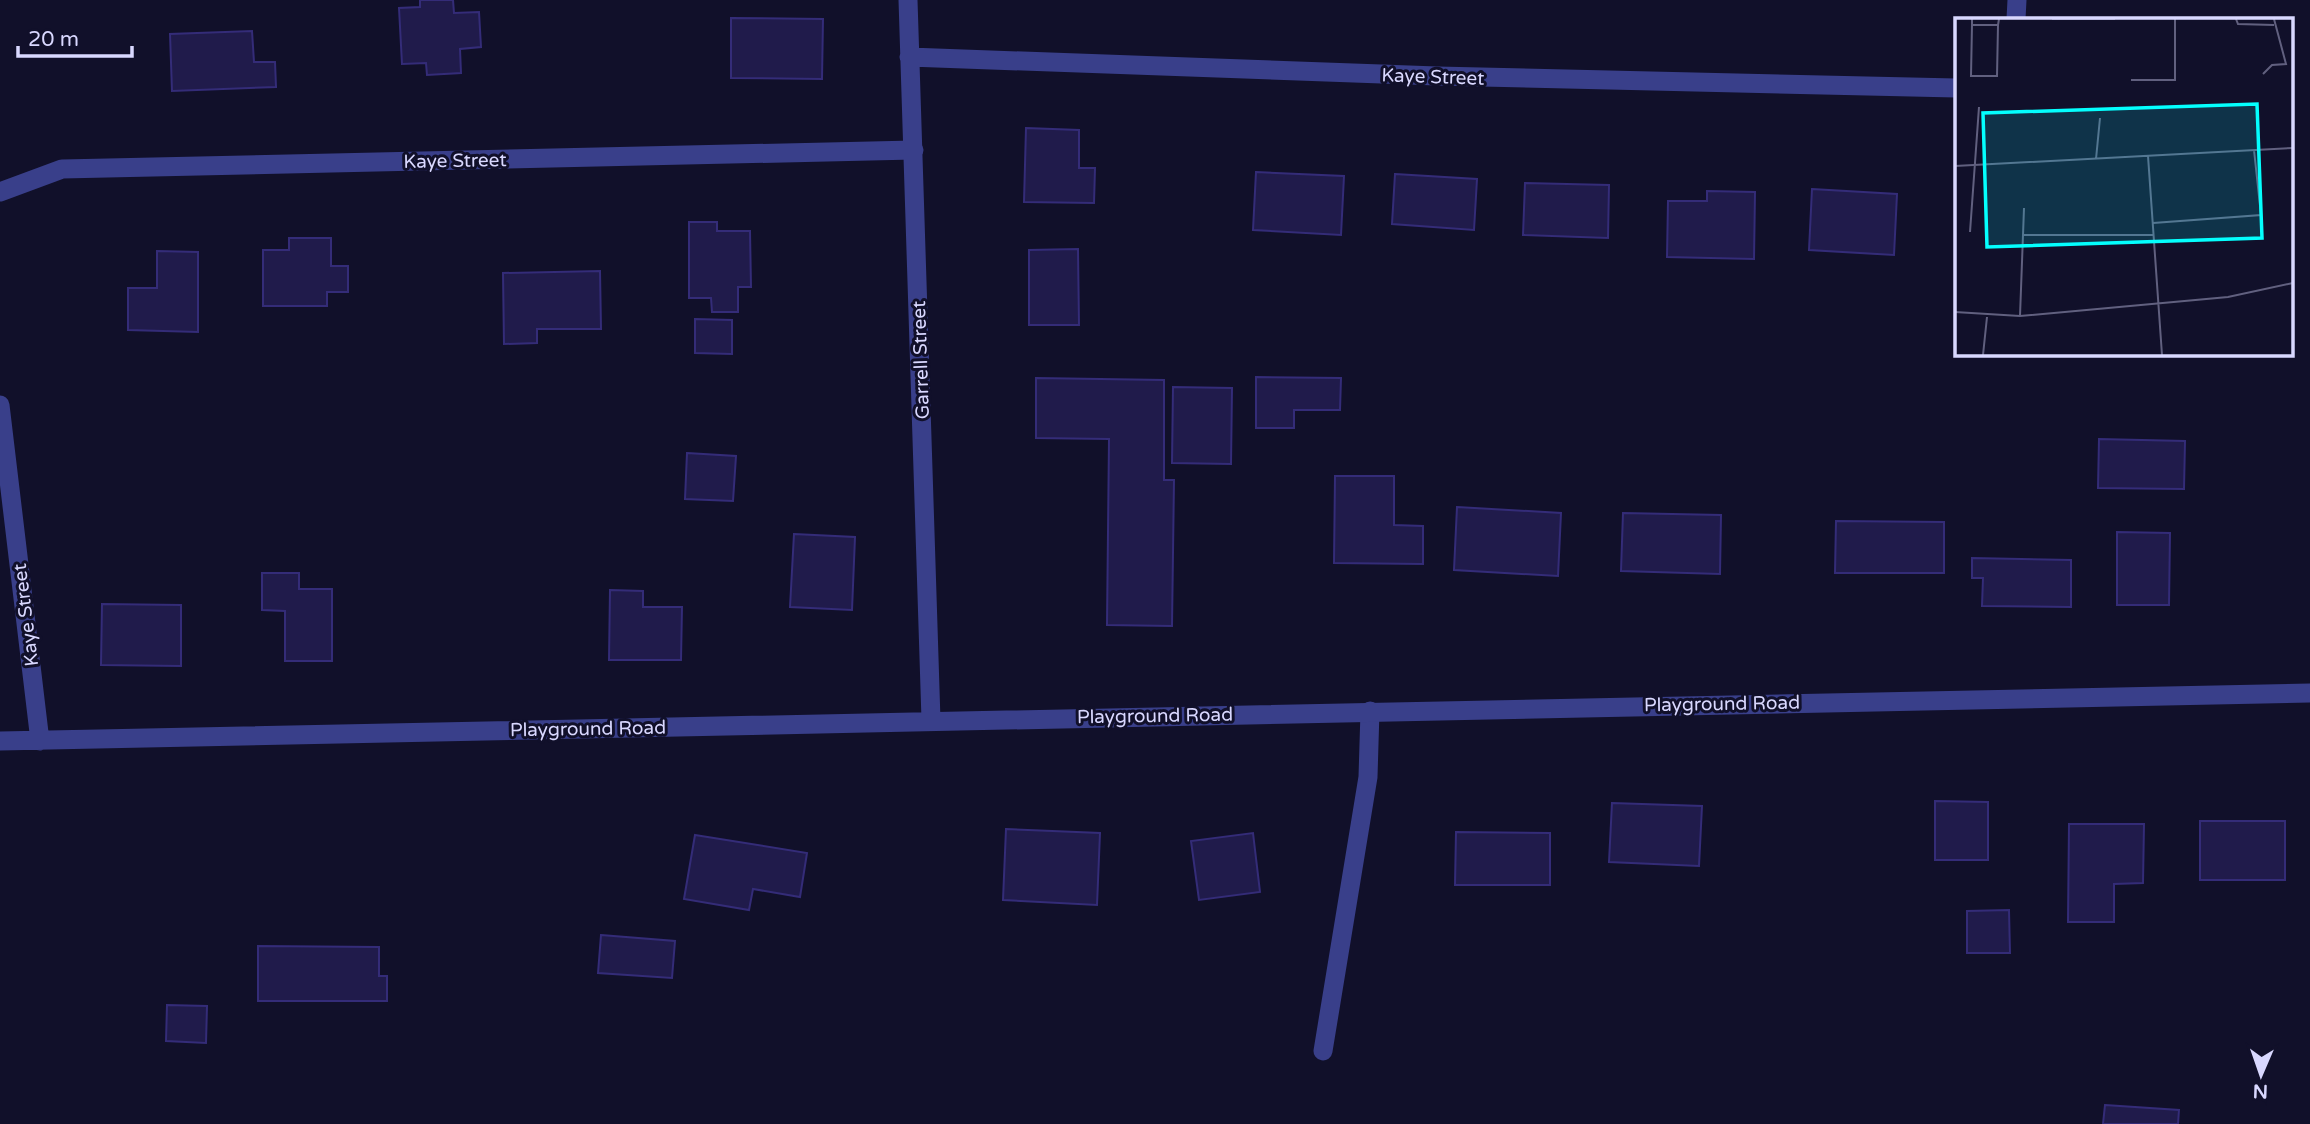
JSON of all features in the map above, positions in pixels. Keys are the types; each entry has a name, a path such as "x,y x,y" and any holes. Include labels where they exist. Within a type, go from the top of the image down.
{"street":[{"name":"Garrell Street","path":"908,0 931,720"},
{"path":"2016,18 2017,0"},
{"name":"Kaye Street","path":"909,57 1437,76 1955,89"},
{"name":"Kaye Street","path":"0,192 62,169 914,150"},
{"name":"Kaye Street","path":"0,405 40,741"},
{"name":"Playground Road","path":"0,741 2310,693"},
{"path":"1323,1051 1368,777 1370,711"}],"building":[{"path":"420,0 453,0 454,13 479,12 481,47 460,49 461,73 427,75 426,63 402,64 399,8 420,7"},
{"path":"731,18 823,19 822,79 731,78"},
{"path":"252,31 254,62 275,62 276,87 172,91 170,34"},
{"path":"1026,128 1079,130 1079,168 1095,168 1094,203 1024,202"},
{"path":"1256,172 1344,176 1341,235 1253,230"},
{"path":"1395,174 1477,179 1474,230 1392,224"},
{"path":"1525,183 1609,185 1608,238 1523,235"},
{"path":"1812,189 1897,194 1894,255 1809,250"},
{"path":"1707,191 1755,192 1754,259 1667,257 1668,201 1707,201"},
{"path":"689,222 717,222 717,231 750,231 751,287 738,287 738,312 712,312 711,298 689,298"},
{"path":"289,238 331,238 331,266 348,266 348,292 327,292 327,306 263,306 263,250 289,250"},
{"path":"1078,249 1079,325 1029,325 1029,250"},
{"path":"157,251 198,252 198,332 128,330 128,288 157,288"},
{"path":"600,271 601,329 537,329 537,343 504,344 503,273"},
{"path":"695,319 732,320 732,354 695,353"},
{"path":"1256,377 1341,378 1340,410 1294,410 1294,428 1256,428"},
{"path":"1036,378 1164,380 1164,480 1174,480 1172,626 1107,625 1109,439 1036,438"},
{"path":"1173,387 1232,388 1231,464 1172,463"},
{"path":"2099,439 2185,441 2184,489 2098,488"},
{"path":"687,453 736,456 733,501 685,499"},
{"path":"1335,476 1394,476 1394,525 1423,526 1423,564 1334,563"},
{"path":"1457,507 1561,513 1558,576 1454,570"},
{"path":"1623,513 1721,515 1720,574 1621,571"},
{"path":"1836,521 1944,522 1944,573 1835,573"},
{"path":"2117,532 2170,533 2169,605 2117,605"},
{"path":"794,534 855,537 852,610 790,607"},
{"path":"1972,558 2071,560 2071,607 1982,606 1983,578 1972,578"},
{"path":"262,573 299,573 299,589 332,589 332,661 285,661 285,611 262,610"},
{"path":"610,590 643,591 643,607 682,607 681,660 609,660"},
{"path":"102,604 181,605 181,666 101,665"},
{"path":"1935,801 1988,802 1988,860 1935,860"},
{"path":"1612,803 1702,806 1699,866 1609,862"},
{"path":"2200,821 2285,821 2285,880 2200,880"},
{"path":"2069,824 2144,824 2143,883 2114,884 2114,922 2068,922"},
{"path":"1006,829 1100,833 1097,905 1003,900"},
{"path":"1456,832 1550,833 1550,885 1455,885"},
{"path":"1253,833 1260,892 1199,900 1191,841"},
{"path":"695,835 807,853 800,897 753,889 749,910 684,899"},
{"path":"2009,910 2010,953 1967,953 1967,911"},
{"path":"601,935 675,941 672,978 598,973"},
{"path":"258,946 379,947 379,976 387,976 387,1001 258,1001"},
{"path":"167,1005 207,1006 206,1043 166,1041"},
{"path":"2105,1105 2179,1110 2178,1124 2103,1124"}]}
